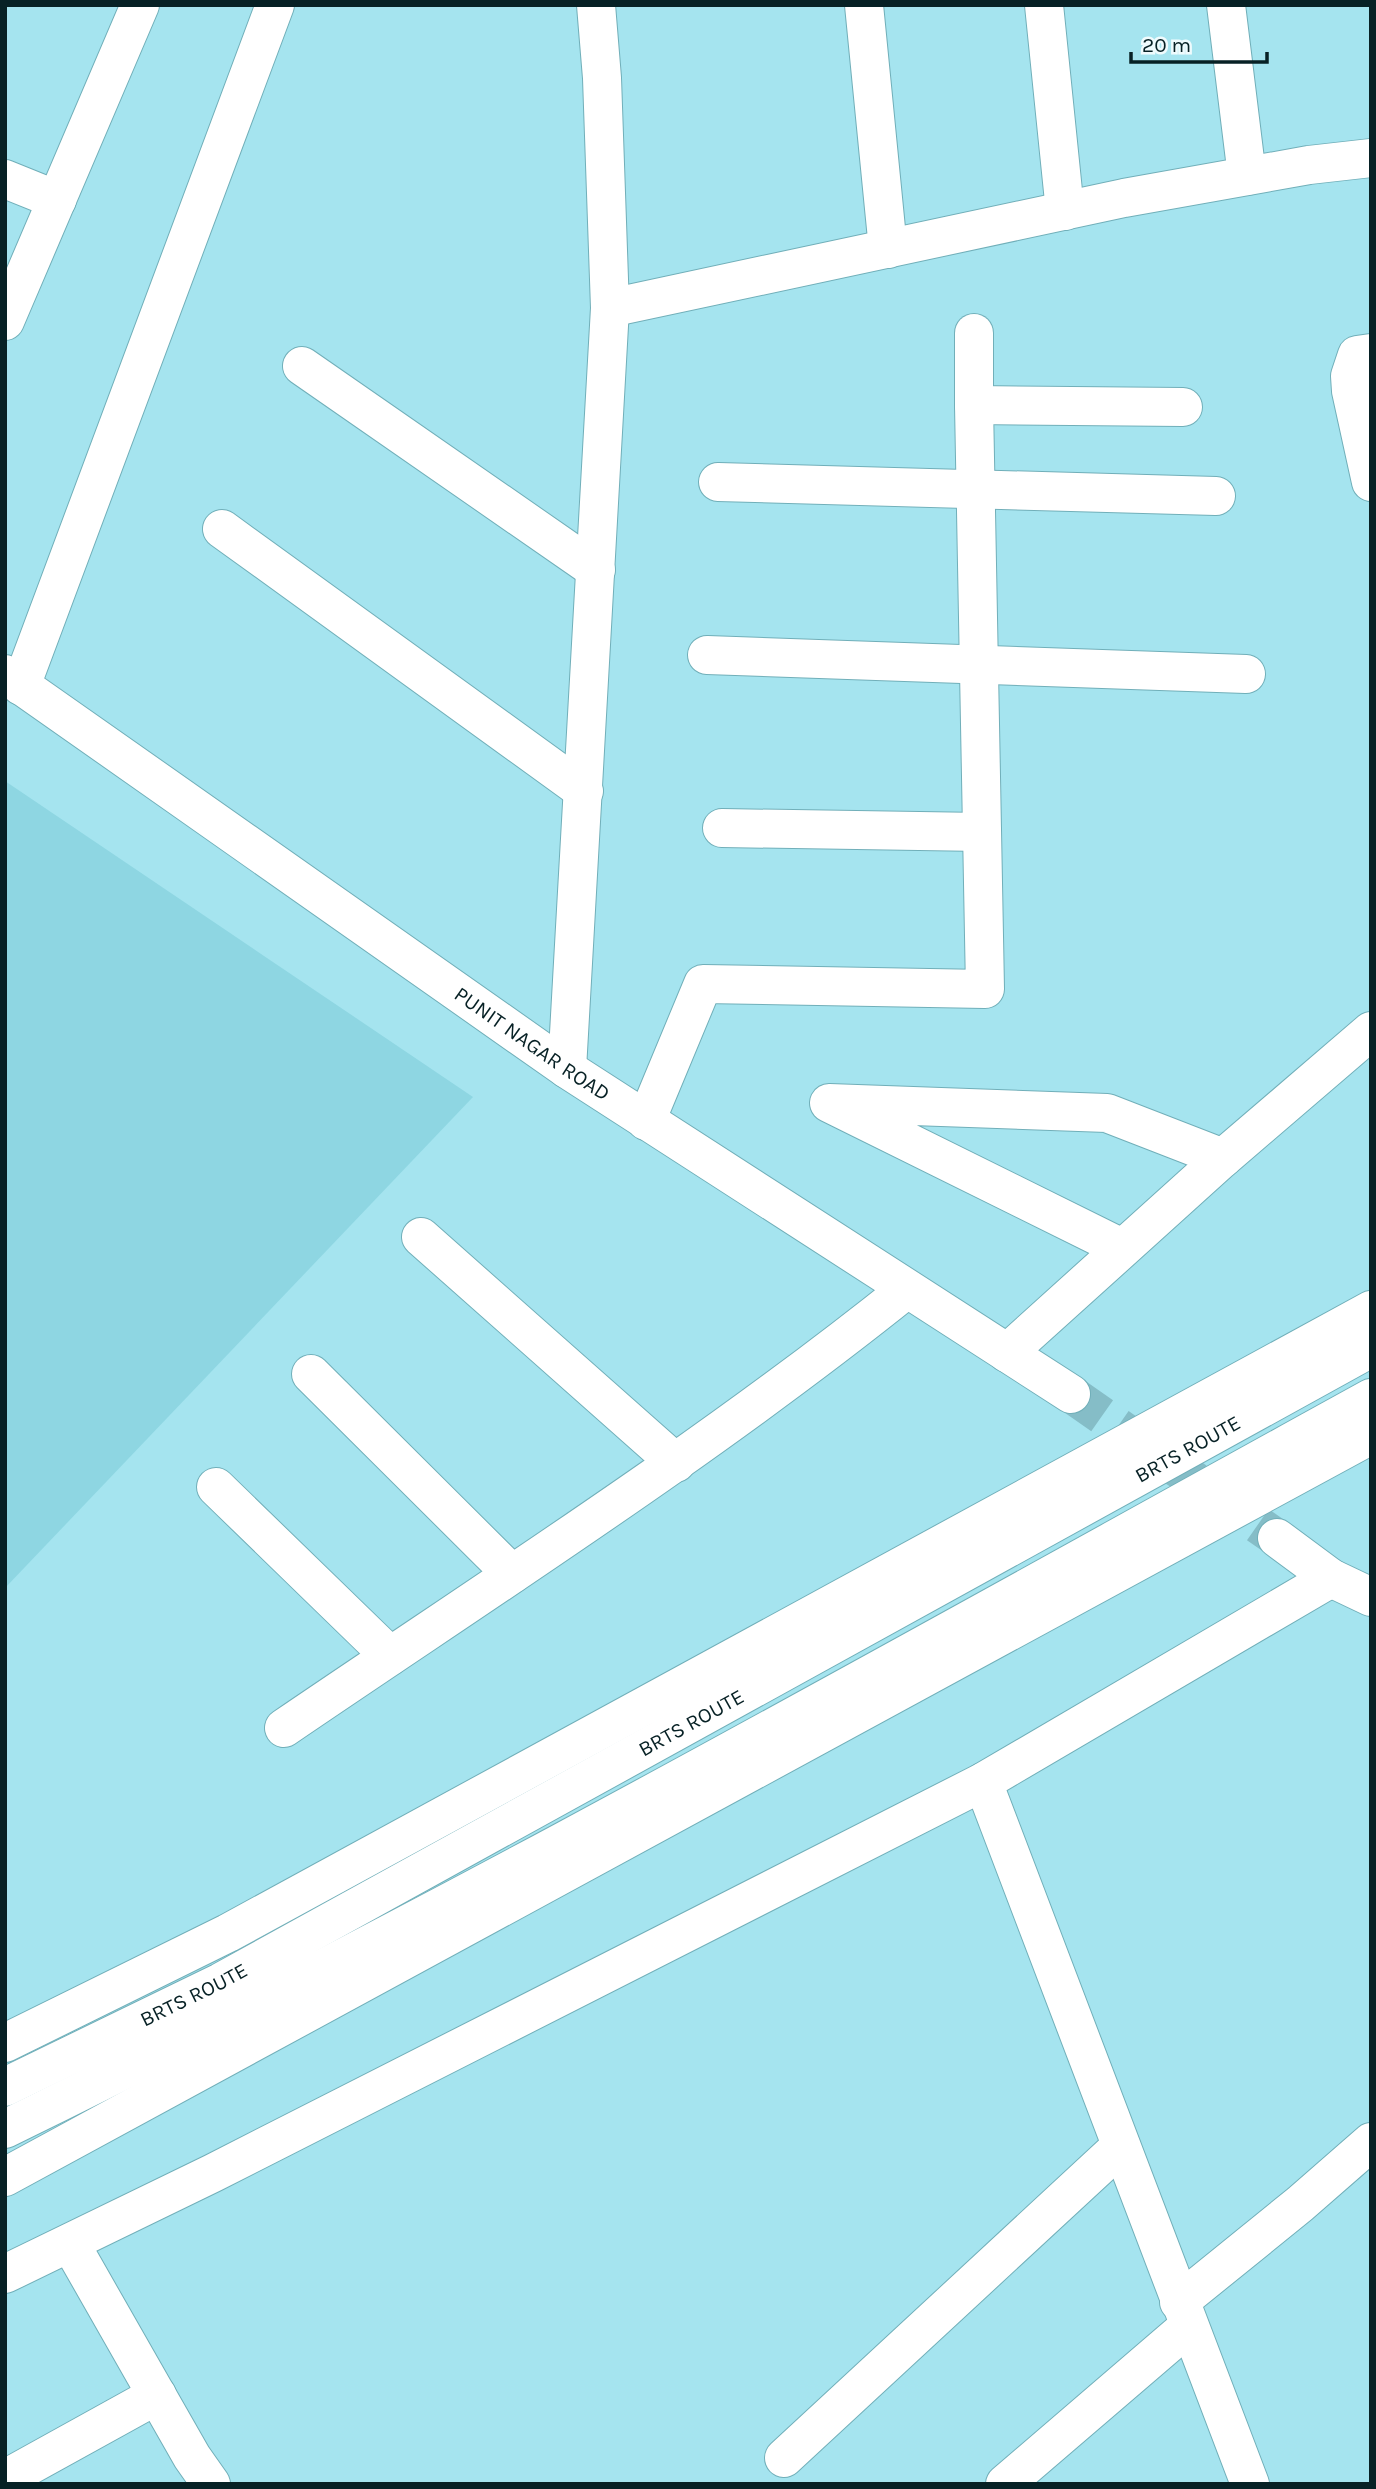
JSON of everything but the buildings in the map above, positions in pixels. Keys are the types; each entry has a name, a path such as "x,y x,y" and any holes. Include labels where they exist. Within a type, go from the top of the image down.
{"street":[{"path":"5,321 140,5"},
{"path":"13,680 275,5"},
{"path":"567,1069 610,308 602,78 596,5"},
{"path":"863,5 888,249"},
{"path":"1044,5 1065,211"},
{"path":"1226,5 1247,176"},
{"path":"610,308 1065,211 1247,176 1371,158"},
{"path":"5,179 57,200"},
{"path":"646,1121 703,984 985,989 974,333"},
{"path":"1371,353 1357,355 1350,376 1371,482"},
{"path":"302,366 596,570"},
{"path":"974,405 1183,407"},
{"path":"718,482 1216,496"},
{"path":"222,529 584,791"},
{"path":"707,655 1247,674"},
{"name":"PUNIT NAGAR ROAD","path":"13,680 567,1069 1071,1394"},
{"path":"722,828 982,832"},
{"path":"1007,1353 1223,1158 1371,1031"},
{"path":"1122,1248 814,1096 1107,1113 1223,1158"},
{"path":"421,1237 676,1463"},
{"path":"284,1728 676,1463 907,1289"},
{"path":"5,2043 228,1933 1371,1310"},
{"name":"BRTS ROUTE","path":"5,2087 221,1982 1371,1348"},
{"path":"311,1374 512,1574"},
{"name":"BRTS ROUTE","path":"5,2129 245,2011 1371,1398"},
{"path":"5,2177 1371,1435"},
{"path":"216,1487 390,1656"},
{"path":"1277,1538 1331,1578 1371,1597"},
{"path":"5,2274 983,1783 1331,1578"},
{"path":"983,1783 1250,2484"},
{"path":"1005,2484 1300,2204 1371,2142"},
{"path":"784,2458 1121,2146"},
{"path":"70,2243 211,2484"},
{"path":"5,2479 157,2395"}],"shaded area":[{"path":"5,781 473,1097 5,1588"}],"tunnel":[{"path":"1071,1394 1277,1538"}]}
